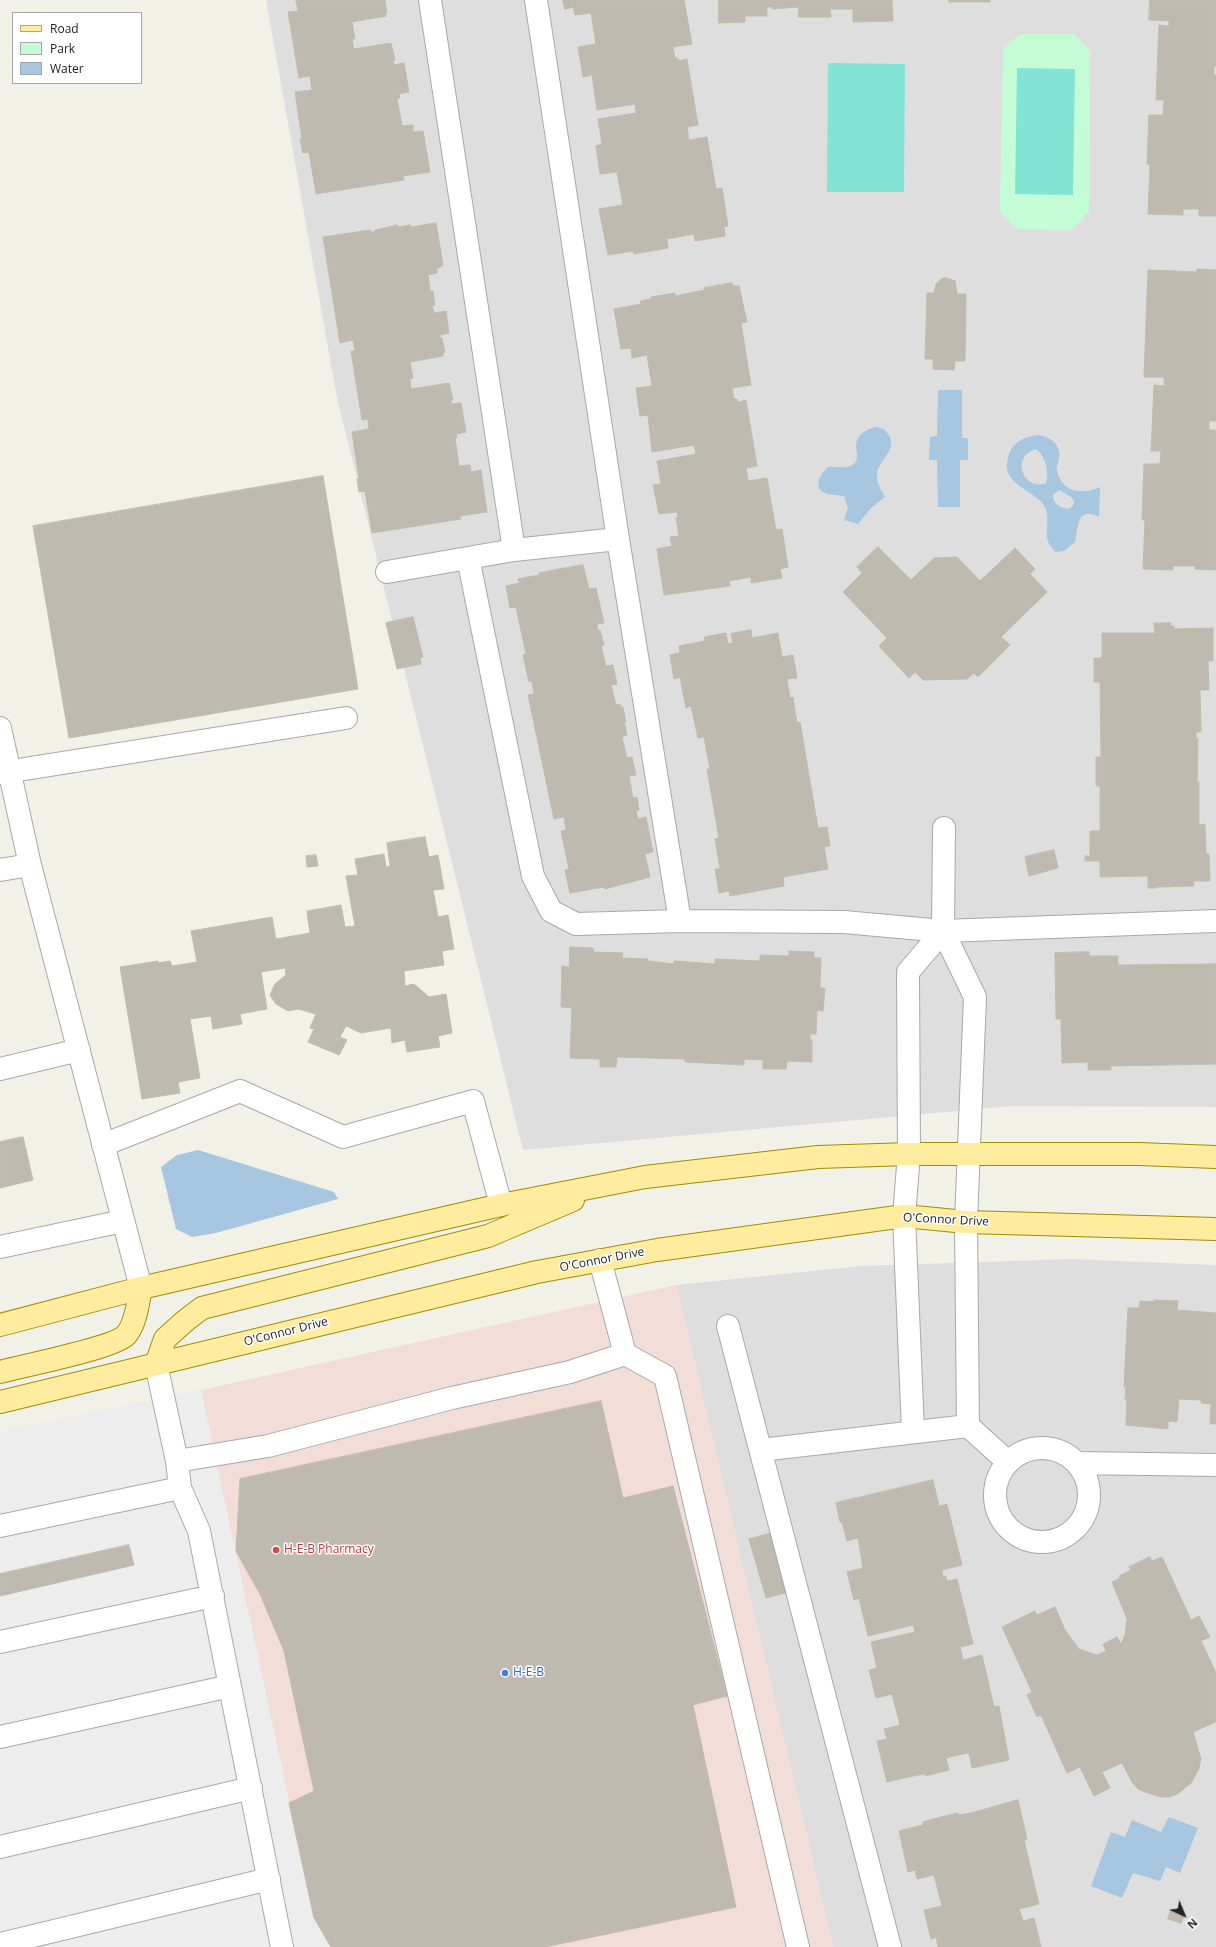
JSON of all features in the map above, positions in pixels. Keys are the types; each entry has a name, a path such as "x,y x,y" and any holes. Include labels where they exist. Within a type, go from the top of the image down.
{"main road":[{"path":"0,1325 141,1288 501,1205 645,1177 818,1157 909,1154 1139,1154 1216,1157"},
{"path":"156,1364 165,1339 185,1320 202,1308 488,1236 611,1184"},
{"name":"O'Connor Drive","path":"0,1402 537,1272 657,1250 904,1216 966,1222 1216,1229"},
{"path":"0,1372 105,1346 126,1335 136,1314 141,1288"}],"lane":[{"path":"430,0 514,550"},
{"path":"536,0 618,539 680,921"},
{"path":"387,572 514,550 618,539"},
{"path":"468,558 533,876 551,911 576,924 680,921 844,922 943,931 1216,922"},
{"path":"5,772 346,718"},
{"path":"0,728 5,772 141,1288"},
{"path":"944,828 943,931 975,997 966,1222 968,1426 1008,1462"},
{"path":"0,870 30,865"},
{"path":"914,1432 904,1216 909,1154 908,972 943,931"},
{"path":"0,1069 79,1050"},
{"path":"103,1144 240,1091 343,1137 473,1101 501,1205"},
{"path":"0,1248 123,1221"},
{"path":"600,1260 625,1354 665,1376 798,1947"},
{"path":"728,1326 890,1947"},
{"path":"176,1461 268,1446 452,1398 570,1372 625,1354"},
{"path":"156,1364 176,1461 180,1488 199,1531 282,1947"},
{"path":"761,1450 968,1426"},
{"path":"1036,1448 1051,1448 1065,1453 1078,1463 1086,1476 1090,1491 1088,1507 1081,1521 1071,1532 1057,1540 1041,1542 1026,1540 1012,1532 1002,1520 996,1506 995,1490 999,1475 1008,1462 1020,1453 1036,1448"},
{"path":"1078,1463 1216,1465"},
{"path":"0,1526 180,1488"},
{"path":"0,1642 213,1596"},
{"path":"0,1738 230,1686"},
{"path":"0,1847 251,1788"},
{"path":"0,1944 269,1879"}],"shaded area":[{"path":"266,0 1216,0 1216,1107 1013,1106 523,1150 337,398"},
{"path":"828,63 905,64 904,192 827,192"},
{"path":"1017,68 1075,69 1073,195 1015,194"},
{"path":"1071,1259 1216,1265 1216,1947 833,1947 676,1285 861,1266"},
{"path":"676,1285 833,1947 0,1947 0,1432 201,1390"},
{"path":"201,1390 314,1918 332,1947 0,1947 0,1432"}],"green space":[{"path":"1020,34 1074,34 1090,51 1089,212 1072,230 1017,229 1000,212 1003,49"}],"water":[{"path":"938,390 962,390 962,438 968,438 968,460 960,460 960,507 938,507 937,460 929,460 930,437 937,436"},
{"path":"875,427 884,430 891,439 890,449 878,469 877,474 880,489 885,497 871,508 858,524 844,520 848,508 844,496 828,494 823,492 818,486 822,474 828,467 847,467 854,464 857,460 856,443 859,437 864,432"},
{"path":"1037,435 1050,439 1057,445 1059,449 1059,459 1057,471 1063,484 1068,488 1080,491 1093,490 1100,487 1099,517 1092,514 1086,514 1083,516 1078,525 1075,542 1064,551 1056,552 1048,542 1047,515 1046,509 1042,502 1019,486 1008,472 1007,462 1013,447 1026,438","holes":["1035,449 1042,455 1047,469 1046,483 1039,485 1032,483 1027,479 1023,474 1022,467 1023,460 1027,454","1059,490 1071,497 1074,501 1073,506 1068,509 1055,503 1053,495"]},
{"path":"198,1150 334,1192 338,1199 216,1233 192,1237 176,1229 161,1167 177,1155"},
{"path":"1169,1817 1198,1828 1180,1873 1166,1867 1160,1881 1133,1873 1122,1898 1091,1886 1111,1832 1125,1837 1132,1820 1161,1832"}],"building":[{"path":"296,0 385,0 386,16 352,22 355,39 352,39 354,49 391,43 395,60 393,61 394,65 404,63 409,92 399,94 400,98 397,98 402,126 413,125 413,132 423,131 430,172 403,176 404,180 316,194 309,152 303,153 300,139 302,139 295,92 312,90 310,76 299,78 288,12 298,11"},
{"path":"563,0 684,0 692,44 673,47 675,58 678,58 678,61 687,59 698,125 687,127 689,140 707,137 716,189 722,188 728,226 724,227 725,236 695,241 694,234 667,239 668,248 634,254 633,251 608,255 599,209 623,205 617,172 600,174 596,146 602,144 598,119 636,113 635,104 597,110 592,75 583,77 578,47 596,44 591,13 575,15 573,7 565,9"},
{"path":"719,0 892,0 893,21 853,22 853,9 830,9 831,17 798,17 799,7 772,9 772,7 767,7 767,16 745,16 745,22 719,23"},
{"path":"949,0 990,0 990,2 949,2"},
{"path":"1150,0 1216,0 1216,66 1214,66 1214,75 1216,75 1216,216 1199,216 1199,209 1183,209 1183,215 1148,214 1150,165 1147,164 1149,115 1163,115 1164,100 1156,100 1159,25 1169,26 1169,21 1149,20"},
{"path":"436,223 443,265 437,268 437,273 428,275 430,291 433,291 435,305 432,306 434,313 446,311 449,333 440,335 445,352 443,353 443,356 410,362 413,378 410,379 411,389 449,383 453,400 451,400 451,404 461,403 466,432 456,434 457,438 455,438 459,466 470,465 471,472 481,470 487,512 460,516 461,519 372,533 365,491 359,492 357,479 359,479 352,432 369,429 368,419 362,420 351,351 355,351 353,340 340,343 323,237 370,230 371,232 375,232 375,230 397,225 398,227 410,225 411,227"},
{"path":"1197,269 1216,270 1216,421 1209,421 1209,430 1216,430 1216,570 1195,569 1195,566 1173,566 1173,570 1143,569 1145,520 1142,520 1144,464 1160,464 1161,451 1151,451 1154,385 1164,386 1164,377 1144,377 1148,270 1197,272"},
{"path":"946,278 955,281 957,294 966,294 965,361 955,361 954,370 933,369 933,359 925,359 927,293 934,293 936,284 941,279"},
{"path":"732,283 733,286 739,286 747,322 741,323 751,385 732,388 734,399 737,399 738,402 746,400 757,466 746,468 748,481 767,478 776,530 782,529 788,567 780,569 782,578 751,583 751,577 729,581 730,586 664,595 657,549 672,546 670,537 679,536 676,518 678,517 677,512 659,514 653,485 661,484 657,461 696,454 694,445 652,452 648,415 640,416 636,388 652,386 647,355 632,358 631,348 621,349 614,309 641,304 640,301 651,299 651,297 675,293 675,296 705,290 704,288"},
{"path":"323,476 358,689 69,738 33,526"},
{"path":"878,547 911,580 934,558 957,557 980,581 1015,548 1035,569 1030,574 1047,592 1001,637 1010,645 978,677 974,673 967,679 923,680 915,672 909,678 879,646 887,638 843,592 862,573 857,567"},
{"path":"583,565 589,589 596,588 604,623 597,624 598,631 600,630 604,645 601,646 606,666 613,665 617,684 611,685 616,705 620,704 621,708 623,707 627,735 622,737 627,758 632,757 636,775 629,776 633,798 637,797 639,810 636,811 638,819 646,817 653,852 645,854 650,877 605,889 604,887 570,893 565,870 569,869 561,831 566,830 564,817 554,819 528,695 534,694 532,681 529,682 523,655 526,654 516,607 510,608 506,586 520,583 518,579 539,575 539,573"},
{"path":"413,617 423,657 420,658 421,664 397,669 386,623"},
{"path":"1154,623 1171,623 1170,626 1174,626 1174,629 1213,628 1213,661 1208,661 1209,690 1200,690 1201,732 1196,732 1196,739 1198,738 1197,782 1199,782 1199,825 1205,824 1206,854 1209,854 1210,881 1193,881 1194,886 1148,888 1148,876 1100,877 1100,861 1085,861 1085,856 1090,856 1090,831 1100,831 1100,786 1096,786 1096,757 1101,757 1100,682 1094,682 1094,658 1102,658 1102,633 1155,633"},
{"path":"751,630 752,638 778,633 782,657 793,655 797,678 787,679 790,698 793,697 797,723 800,722 818,828 827,827 830,846 824,847 828,869 783,877 784,886 730,896 729,891 719,893 715,869 720,869 715,839 719,838 707,769 710,769 704,737 698,738 691,706 686,708 680,677 674,679 670,655 680,653 679,646 705,641 704,637 726,633 728,644 733,643 731,634"},
{"path":"425,837 429,857 438,855 444,889 433,890 438,917 448,915 454,949 442,951 444,965 404,971 405,986 414,984 429,997 446,994 452,1033 438,1036 440,1047 407,1052 405,1040 392,1043 391,1028 361,1033 346,1026 340,1037 347,1040 339,1055 308,1042 314,1029 310,1028 316,1014 298,1009 288,1011 276,1004 270,995 275,984 286,975 285,968 261,972 267,1009 240,1014 242,1024 213,1029 211,1016 190,1019 200,1078 178,1082 180,1093 142,1099 120,967 158,961 158,963 170,961 172,966 197,962 191,931 272,917 276,939 310,933 307,911 341,905 345,927 355,926 346,876 358,875 355,859 384,854 386,867 390,866 387,843"},
{"path":"1054,850 1058,868 1029,876 1025,857"},
{"path":"316,855 318,866 307,867 306,856"},
{"path":"570,947 593,948 593,952 623,953 622,958 648,959 648,961 674,964 674,961 715,964 715,959 760,961 760,955 789,956 789,951 814,952 814,958 821,958 820,988 825,988 823,1011 817,1010 816,1034 810,1034 810,1040 812,1040 812,1062 787,1061 786,1069 763,1069 763,1060 744,1059 744,1065 685,1062 685,1059 617,1057 616,1067 600,1067 600,1059 570,1058 572,1008 561,1007 562,966 569,967"},
{"path":"1089,952 1089,956 1118,956 1118,965 1216,964 1216,1064 1111,1066 1111,1070 1088,1070 1088,1062 1062,1063 1061,1019 1056,1019 1055,953"},
{"path":"23,1137 33,1180 0,1188 0,1142"},
{"path":"1154,1300 1178,1301 1177,1310 1216,1313 1216,1424 1210,1424 1211,1404 1201,1403 1201,1400 1179,1399 1177,1422 1168,1421 1168,1429 1126,1425 1127,1400 1125,1400 1126,1387 1124,1387 1128,1308 1139,1308 1140,1301 1154,1302"},
{"name":"H-E-B","path":"601,1401 623,1498 673,1486 727,1696 693,1705 736,1907 545,1947 331,1947 314,1918 289,1803 314,1791 284,1651 261,1596 236,1551 240,1479"},
{"path":"933,1480 939,1506 947,1504 962,1565 942,1570 943,1577 946,1576 947,1581 957,1579 973,1644 960,1647 963,1660 982,1655 994,1707 999,1706 1009,1760 972,1768 969,1753 946,1758 949,1770 925,1776 925,1774 887,1782 877,1741 887,1739 884,1729 900,1725 892,1694 876,1698 869,1670 877,1668 871,1642 915,1632 913,1625 868,1636 859,1598 854,1600 847,1572 863,1568 858,1538 847,1541 842,1522 840,1522 836,1503"},
{"path":"777,1532 793,1591 766,1598 749,1539"},
{"path":"129,1545 134,1565 0,1596 0,1574"},
{"path":"1150,1557 1152,1561 1162,1557 1191,1620 1199,1616 1210,1637 1201,1641 1216,1673 1216,1722 1193,1732 1201,1759 1199,1768 1192,1782 1179,1793 1170,1797 1161,1797 1138,1789 1132,1782 1122,1763 1102,1772 1110,1788 1094,1796 1080,1767 1067,1773 1041,1715 1037,1717 1027,1695 1032,1692 1002,1627 1035,1611 1037,1615 1055,1607 1065,1630 1079,1649 1097,1655 1106,1651 1103,1644 1117,1637 1121,1644 1125,1635 1127,1619 1112,1582 1120,1578 1119,1576 1131,1570 1129,1567"},
{"path":"1018,1800 1027,1839 1024,1840 1039,1904 1019,1909 1023,1921 1034,1918 1041,1947 938,1947 936,1937 931,1939 924,1910 942,1906 934,1875 917,1879 915,1870 908,1872 899,1831 923,1825 923,1822 933,1819 958,1813 959,1815 971,1813"},
{"path":"1171,1909 1185,1914 1181,1923 1168,1919"}],"place":[{"name":"H-E-B Pharmacy","path":"276,1550"},
{"name":"H-E-B","path":"505,1673"}]}
